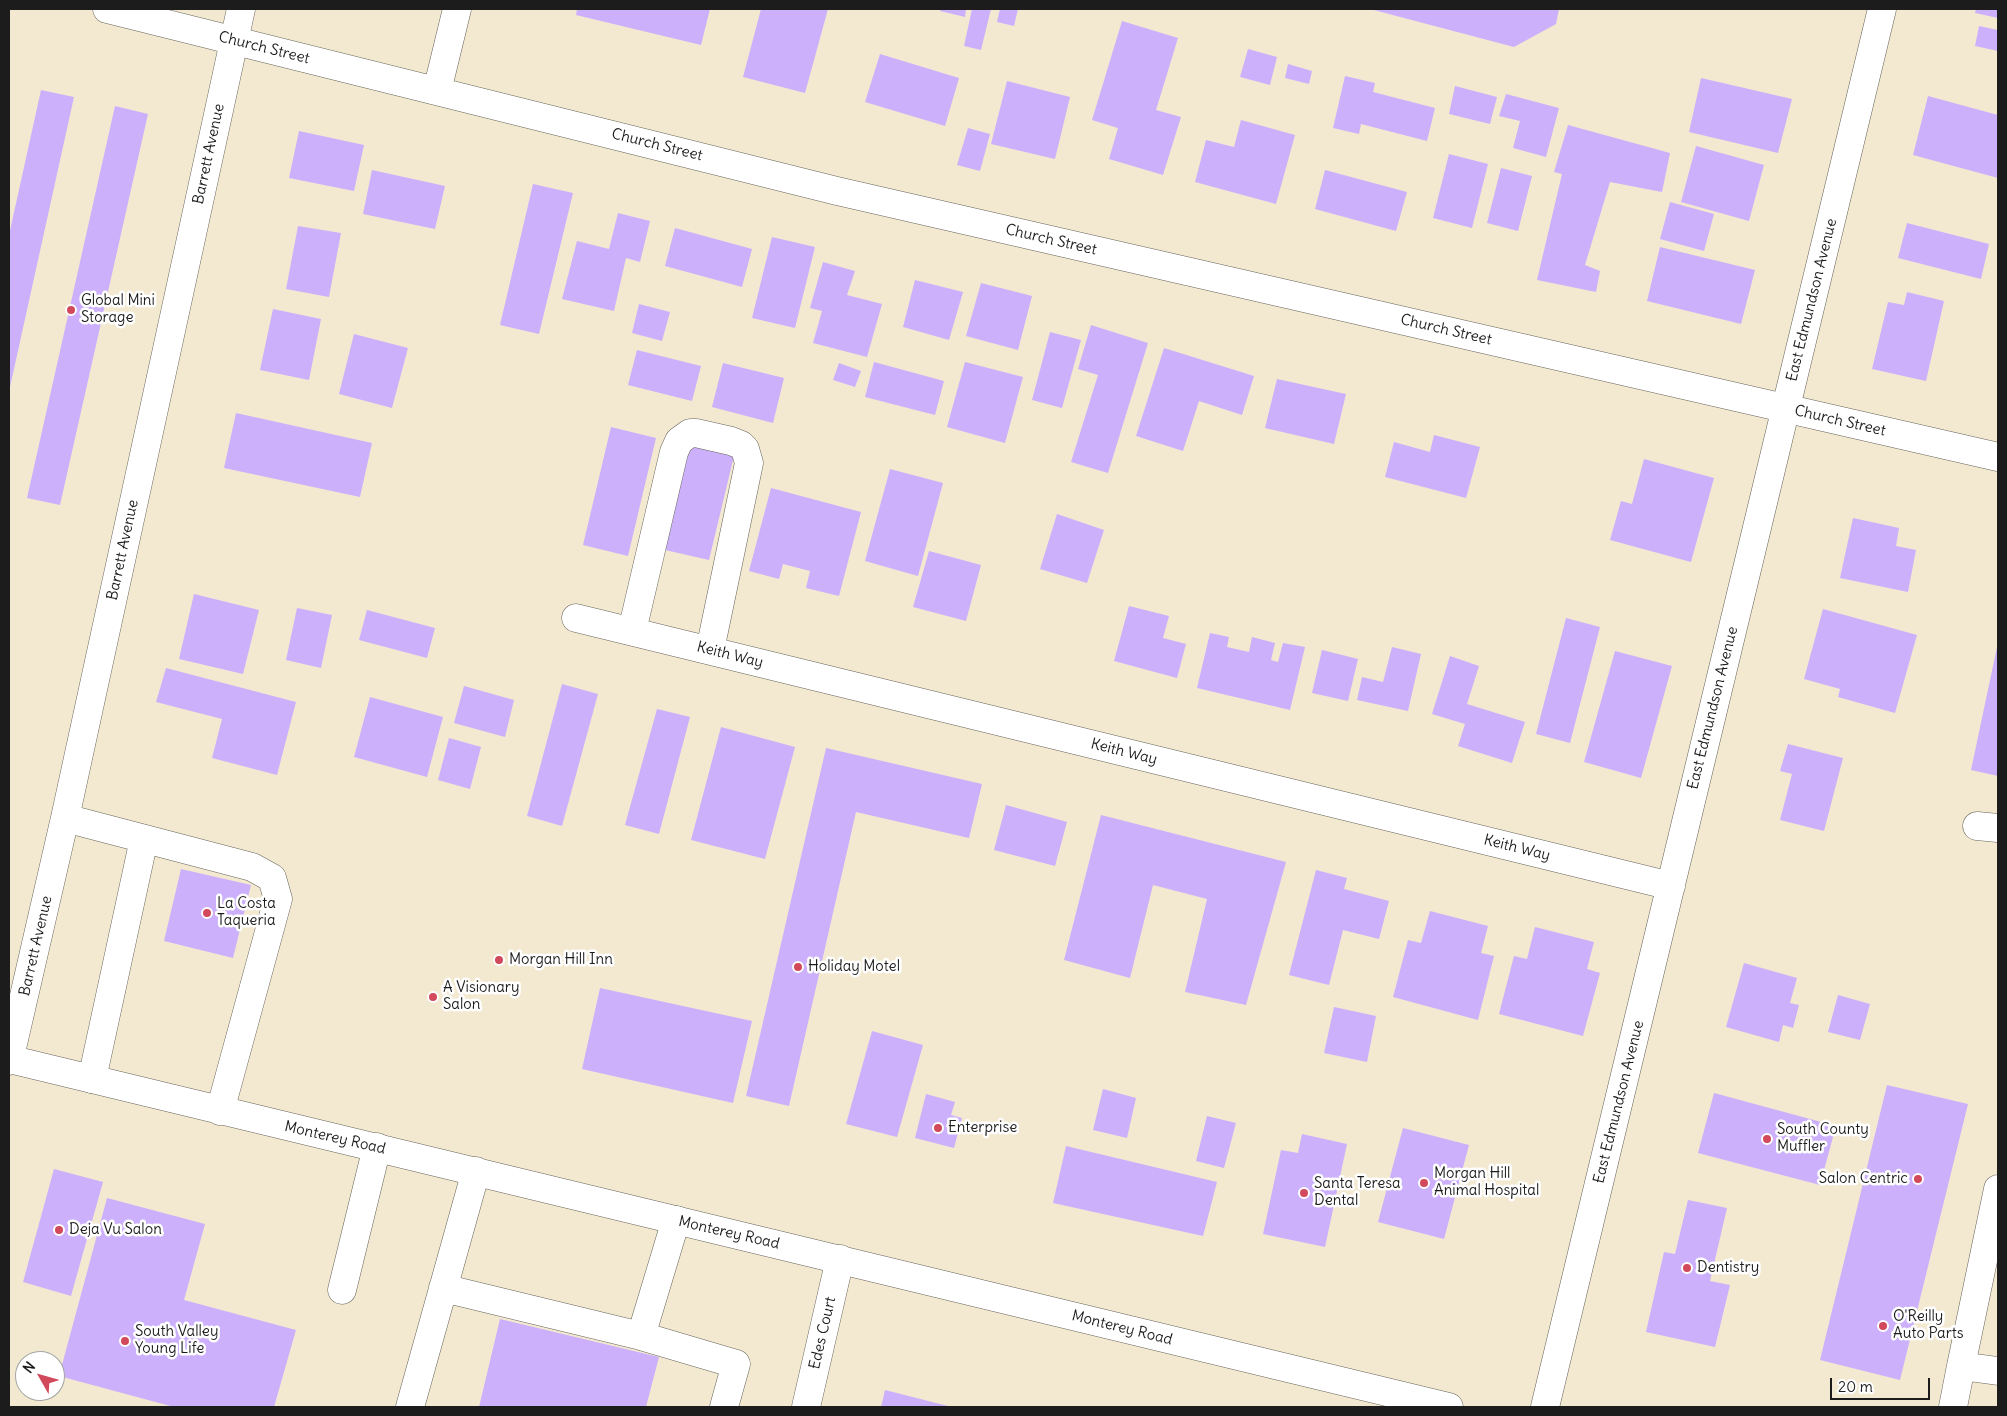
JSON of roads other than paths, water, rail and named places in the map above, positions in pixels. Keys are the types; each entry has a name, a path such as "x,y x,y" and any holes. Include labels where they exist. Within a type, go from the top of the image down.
{"street":[{"name":"Church Street","path":"107,9 837,190 1998,457"},
{"name":"Barrett Avenue","path":"9,1059 65,818 240,9"},
{"path":"437,91 457,9"},
{"name":"East Edmundson Avenue","path":"1545,1407 1882,9"},
{"path":"632,631 674,452 679,442 690,433 732,441 745,449 749,462 710,650"},
{"name":"Keith Way","path":"576,618 1670,886"},
{"path":"65,818 252,867 272,878 278,899 220,1110"},
{"path":"92,1079 144,840"},
{"name":"Monterey Road","path":"9,1059 1449,1407"},
{"path":"342,1290 376,1147"},
{"path":"410,1407 476,1171"},
{"path":"1953,1407 1998,1189"},
{"path":"641,1336 676,1220"},
{"name":"Edes Court","path":"806,1407 840,1259"},
{"path":"443,1288 641,1336 736,1364 724,1407"},
{"path":"1961,1366 1998,1371"}],"place":[{"name":"Global Mini Storage","path":"71,310"},
{"name":"La Costa Taqueria","path":"207,913"},
{"name":"Morgan Hill Inn","path":"499,960"},
{"name":"Holiday Motel","path":"798,967"},
{"name":"A Visionary Salon","path":"433,997"},
{"name":"Enterprise","path":"938,1128"},
{"name":"South County Muffler","path":"1767,1139"},
{"name":"Salon Centric","path":"1918,1179"},
{"name":"Morgan Hill Animal Hospital","path":"1424,1183"},
{"name":"Santa Teresa Dental","path":"1304,1193"},
{"name":"Deja Vu Salon","path":"59,1230"},
{"name":"Dentistry","path":"1687,1268"},
{"name":"O'Reilly Auto Parts","path":"1883,1326"},
{"name":"South Valley Young Life","path":"125,1341"}]}
